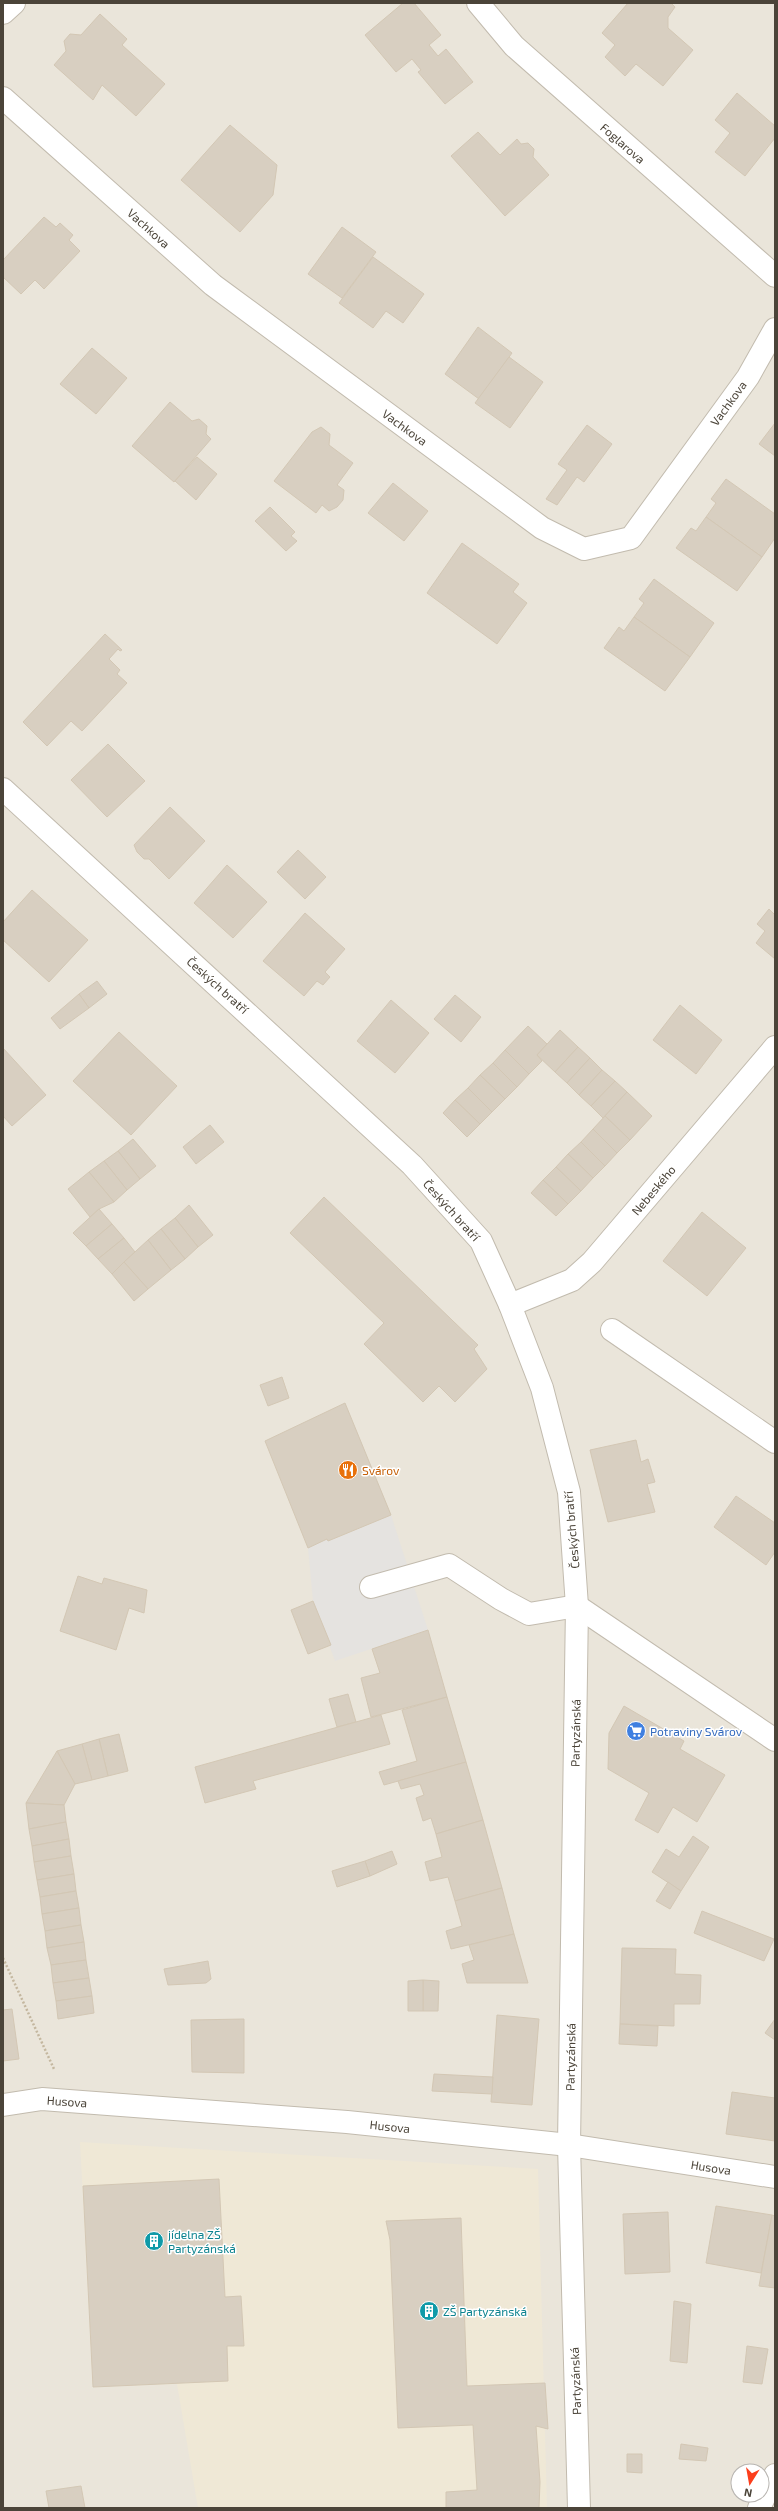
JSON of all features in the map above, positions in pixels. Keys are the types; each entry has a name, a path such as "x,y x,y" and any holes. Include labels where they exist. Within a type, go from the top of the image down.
{"street":[{"path":"3,13 14,3"},
{"name":"Foglarova","path":"478,3 514,46 775,276"},
{"name":"Vachkova","path":"3,98 213,285 542,528 584,549 631,538 748,377 775,329"},
{"name":"Českých bratří","path":"3,789 412,1165 481,1241 510,1305 542,1388 569,1492 577,1606"},
{"name":"Nebeského","path":"510,1305 572,1280 592,1262 775,1047"},
{"path":"612,1330 775,1442"},
{"path":"371,1587 449,1565 501,1600 530,1614 577,1606 775,1740"},
{"name":"Partyzánská","path":"577,1606 569,2144 579,2508"},
{"name":"Husova","path":"3,2105 42,2099 347,2122 569,2144 775,2177"},
{"path":"759,2508 775,2475"}],"path":[{"path":"3,1958 48,2054 65,2101"}],"shaded area":[{"path":"3,3 775,3 775,2508 3,2508"},
{"path":"391,1515 428,1630 335,1661 313,1601 308,1548 327,1539 329,1541"},
{"path":"80,2142 538,2169 547,2508 198,2508 177,2384 93,2387"}],"building":[{"path":"403,3 414,3 441,35 429,45 438,56 446,49 473,82 445,104 418,72 421,70 412,59 396,72 365,35"},
{"path":"628,3 671,3 675,7 668,17 668,28 693,50 663,86 636,64 625,76 605,57 615,45 602,33"},
{"path":"100,14 127,39 122,45 165,84 136,116 102,85 93,100 54,65 66,51 64,41 70,34 81,35"},
{"path":"737,93 775,126 775,138 745,176 715,152 730,133 715,120"},
{"path":"230,125 277,165 273,195 240,232 181,180"},
{"path":"478,132 500,155 517,139 521,144 528,143 534,149 533,157 549,175 505,216 451,156"},
{"path":"44,217 56,227 60,223 73,235 69,240 80,251 44,289 35,280 21,294 3,277 3,260"},
{"path":"342,227 376,252 342,298 308,274"},
{"path":"373,257 424,294 403,323 386,311 373,328 339,303"},
{"path":"478,327 512,353 479,399 445,374"},
{"path":"92,348 127,378 96,414 60,384"},
{"path":"509,357 543,382 510,428 475,403"},
{"path":"170,402 192,421 199,419 207,426 206,434 211,439 174,482 132,446"},
{"path":"775,423 775,456 759,444"},
{"path":"587,425 612,444 584,482 577,477 557,505 546,499 567,470 558,464"},
{"path":"321,427 330,434 329,445 353,463 337,485 344,490 343,500 337,507 329,511 322,505 316,513 274,481 312,432"},
{"path":"197,457 217,474 196,500 175,481"},
{"path":"726,479 775,514 775,538 762,557 706,517 716,503 711,499"},
{"path":"393,483 428,511 404,541 368,513"},
{"path":"270,507 295,532 291,536 297,541 286,551 255,521"},
{"path":"706,517 762,557 737,591 676,548 691,528 696,531"},
{"path":"462,543 519,584 513,592 527,603 497,644 427,593"},
{"path":"654,579 714,623 690,657 634,617 644,603 639,599"},
{"path":"634,617 690,657 665,691 604,648 619,627 624,631"},
{"path":"105,634 122,650 120,651 118,649 109,659 120,670 117,674 127,683 82,731 71,721 47,746 23,722"},
{"path":"108,744 145,781 107,817 71,780"},
{"path":"170,807 205,841 169,879 149,859 144,859 137,852 134,845"},
{"path":"298,850 326,877 305,899 277,872"},
{"path":"227,865 267,902 233,938 194,903"},
{"path":"32,890 88,940 49,982 3,940 3,922"},
{"path":"769,909 775,915 775,959 756,943 765,931 757,924"},
{"path":"305,913 345,949 325,972 330,977 323,985 317,981 304,996 263,961"},
{"path":"97,981 107,994 89,1008 79,994"},
{"path":"79,994 89,1008 60,1029 51,1018"},
{"path":"455,995 481,1017 461,1042 434,1019"},
{"path":"391,1000 429,1033 395,1073 357,1041"},
{"path":"680,1005 722,1040 696,1074 653,1040"},
{"path":"528,1026 547,1044 537,1055 542,1061 529,1074 505,1050"},
{"path":"560,1030 578,1047 555,1072 537,1055"},
{"path":"119,1032 177,1086 131,1135 73,1081"},
{"path":"578,1047 590,1058 567,1083 555,1072"},
{"path":"3,1048 46,1095 12,1126 3,1116"},
{"path":"505,1050 529,1074 517,1087 493,1063"},
{"path":"590,1058 602,1070 579,1095 567,1083"},
{"path":"493,1063 517,1087 505,1099 480,1075"},
{"path":"602,1070 615,1081 591,1106 579,1095"},
{"path":"480,1075 505,1099 492,1112 468,1088"},
{"path":"615,1081 627,1092 603,1118 591,1106"},
{"path":"468,1088 492,1112 480,1124 455,1100"},
{"path":"627,1092 652,1116 630,1140 605,1116"},
{"path":"455,1100 480,1124 467,1137 443,1113"},
{"path":"605,1116 630,1140 617,1153 593,1129"},
{"path":"210,1125 224,1142 196,1164 183,1147"},
{"path":"593,1129 617,1153 605,1166 581,1142"},
{"path":"133,1139 156,1166 140,1179 118,1151"},
{"path":"581,1142 605,1166 593,1178 568,1154"},
{"path":"118,1151 140,1179 127,1190 104,1161"},
{"path":"568,1154 593,1178 581,1191 556,1167"},
{"path":"104,1161 127,1190 114,1202 89,1172"},
{"path":"556,1167 581,1191 568,1204 543,1180"},
{"path":"89,1172 114,1202 99,1209 90,1217 68,1189"},
{"path":"543,1180 568,1204 556,1216 531,1193"},
{"path":"324,1197 478,1345 474,1349 487,1369 455,1402 439,1386 423,1402 364,1344 384,1323 290,1233"},
{"path":"189,1205 213,1235 198,1247 175,1218"},
{"path":"99,1209 112,1224 86,1246 73,1233"},
{"path":"702,1212 746,1248 707,1296 663,1261"},
{"path":"175,1218 198,1247 185,1259 161,1229"},
{"path":"112,1224 124,1238 98,1259 86,1246"},
{"path":"161,1229 185,1259 171,1270 148,1240"},
{"path":"124,1238 135,1252 112,1274 98,1259"},
{"path":"148,1240 171,1270 148,1289 124,1262"},
{"path":"124,1262 148,1289 134,1301 112,1274"},
{"path":"282,1377 289,1398 268,1406 260,1385"},
{"path":"345,1403 391,1515 328,1541 327,1539 308,1548 265,1441"},
{"path":"636,1440 641,1462 648,1459 655,1482 647,1484 655,1512 608,1522 590,1450"},
{"path":"736,1496 775,1523 775,1552 766,1565 714,1527"},
{"path":"78,1576 102,1584 104,1578 147,1590 144,1613 129,1608 116,1650 60,1631"},
{"path":"313,1601 331,1645 308,1654 291,1610"},
{"path":"428,1630 447,1697 371,1717 361,1678 380,1673 372,1649"},
{"path":"348,1694 356,1722 337,1727 329,1699"},
{"path":"447,1697 466,1762 384,1785 379,1772 417,1761 402,1710"},
{"path":"624,1706 684,1741 680,1749 725,1775 697,1822 673,1807 658,1833 635,1820 649,1793 608,1769 609,1733"},
{"path":"381,1715 390,1744 253,1781 256,1789 205,1803 195,1767"},
{"path":"119,1734 128,1771 108,1776 99,1739"},
{"path":"99,1739 108,1776 92,1780 82,1744"},
{"path":"82,1744 92,1780 75,1784 57,1751"},
{"path":"57,1751 75,1784 64,1805 26,1803"},
{"path":"466,1762 483,1820 436,1834 431,1818 423,1821 416,1798 424,1795 420,1784 401,1789 398,1781"},
{"path":"26,1803 64,1805 66,1822 29,1829"},
{"path":"483,1820 502,1888 455,1901 448,1877 430,1881 425,1862 442,1857 436,1834"},
{"path":"66,1822 69,1839 32,1846 29,1829"},
{"path":"693,1836 709,1847 681,1891 652,1872 666,1849 679,1857"},
{"path":"69,1839 71,1856 34,1862 32,1846"},
{"path":"392,1851 397,1864 370,1876 365,1861"},
{"path":"71,1856 74,1874 37,1880 34,1862"},
{"path":"365,1861 370,1876 337,1887 332,1871"},
{"path":"74,1874 76,1891 40,1897 37,1880"},
{"path":"668,1882 681,1891 670,1909 656,1901"},
{"path":"502,1888 514,1934 451,1949 446,1931 462,1926 455,1901"},
{"path":"76,1891 79,1908 42,1914 40,1897"},
{"path":"79,1908 81,1925 45,1931 42,1914"},
{"path":"702,1911 774,1939 764,1961 694,1933"},
{"path":"81,1925 84,1942 47,1948 45,1931"},
{"path":"514,1934 528,1983 467,1983 462,1964 474,1960 469,1945"},
{"path":"84,1942 86,1960 51,1965 47,1948"},
{"path":"622,1948 676,1949 675,1974 701,1975 700,2004 674,2004 674,2026 620,2024"},
{"path":"86,1960 89,1978 53,1983 51,1965"},
{"path":"208,1961 211,1979 206,1983 168,1985 164,1969"},
{"path":"89,1978 92,1996 56,2001 53,1983"},
{"path":"423,1980 439,1981 438,2011 423,2011"},
{"path":"423,1980 423,2011 408,2011 408,1981"},
{"path":"92,1996 94,2013 58,2019 56,2001"},
{"path":"12,2009 19,2059 3,2061 3,2010"},
{"path":"497,2015 539,2019 532,2105 491,2102"},
{"path":"244,2019 244,2073 192,2072 191,2020"},
{"path":"775,2019 775,2040 765,2033"},
{"path":"620,2024 658,2026 657,2046 619,2044"},
{"path":"434,2074 493,2077 492,2094 432,2091"},
{"path":"732,2092 775,2098 775,2141 726,2134"},
{"name":"jídelna ZŠ Partyzánská","path":"219,2179 225,2297 241,2296 244,2346 227,2346 228,2381 93,2387 83,2186"},
{"path":"716,2206 772,2215 761,2273 706,2263"},
{"path":"668,2212 670,2272 625,2274 623,2214"},
{"path":"772,2215 775,2216 775,2288 759,2286"},
{"name":"ZŠ Partyzánská","path":"461,2218 467,2386 545,2383 548,2429 536,2426 540,2482 539,2508 446,2508 446,2492 477,2490 473,2425 398,2428 390,2240 386,2221"},
{"path":"674,2301 691,2304 687,2363 670,2361"},
{"path":"747,2346 768,2349 762,2384 743,2382"},
{"path":"681,2444 708,2448 706,2461 679,2459"},
{"path":"627,2454 642,2454 642,2473 627,2472"},
{"path":"81,2486 85,2508 49,2508 46,2491"}],"place":[{"name":"Svárov","path":"348,1470"},
{"name":"Potraviny Svárov","path":"636,1731"},
{"name":"jídelna ZŠ Partyzánská","path":"154,2241"},
{"name":"ZŠ Partyzánská","path":"429,2311"}]}
